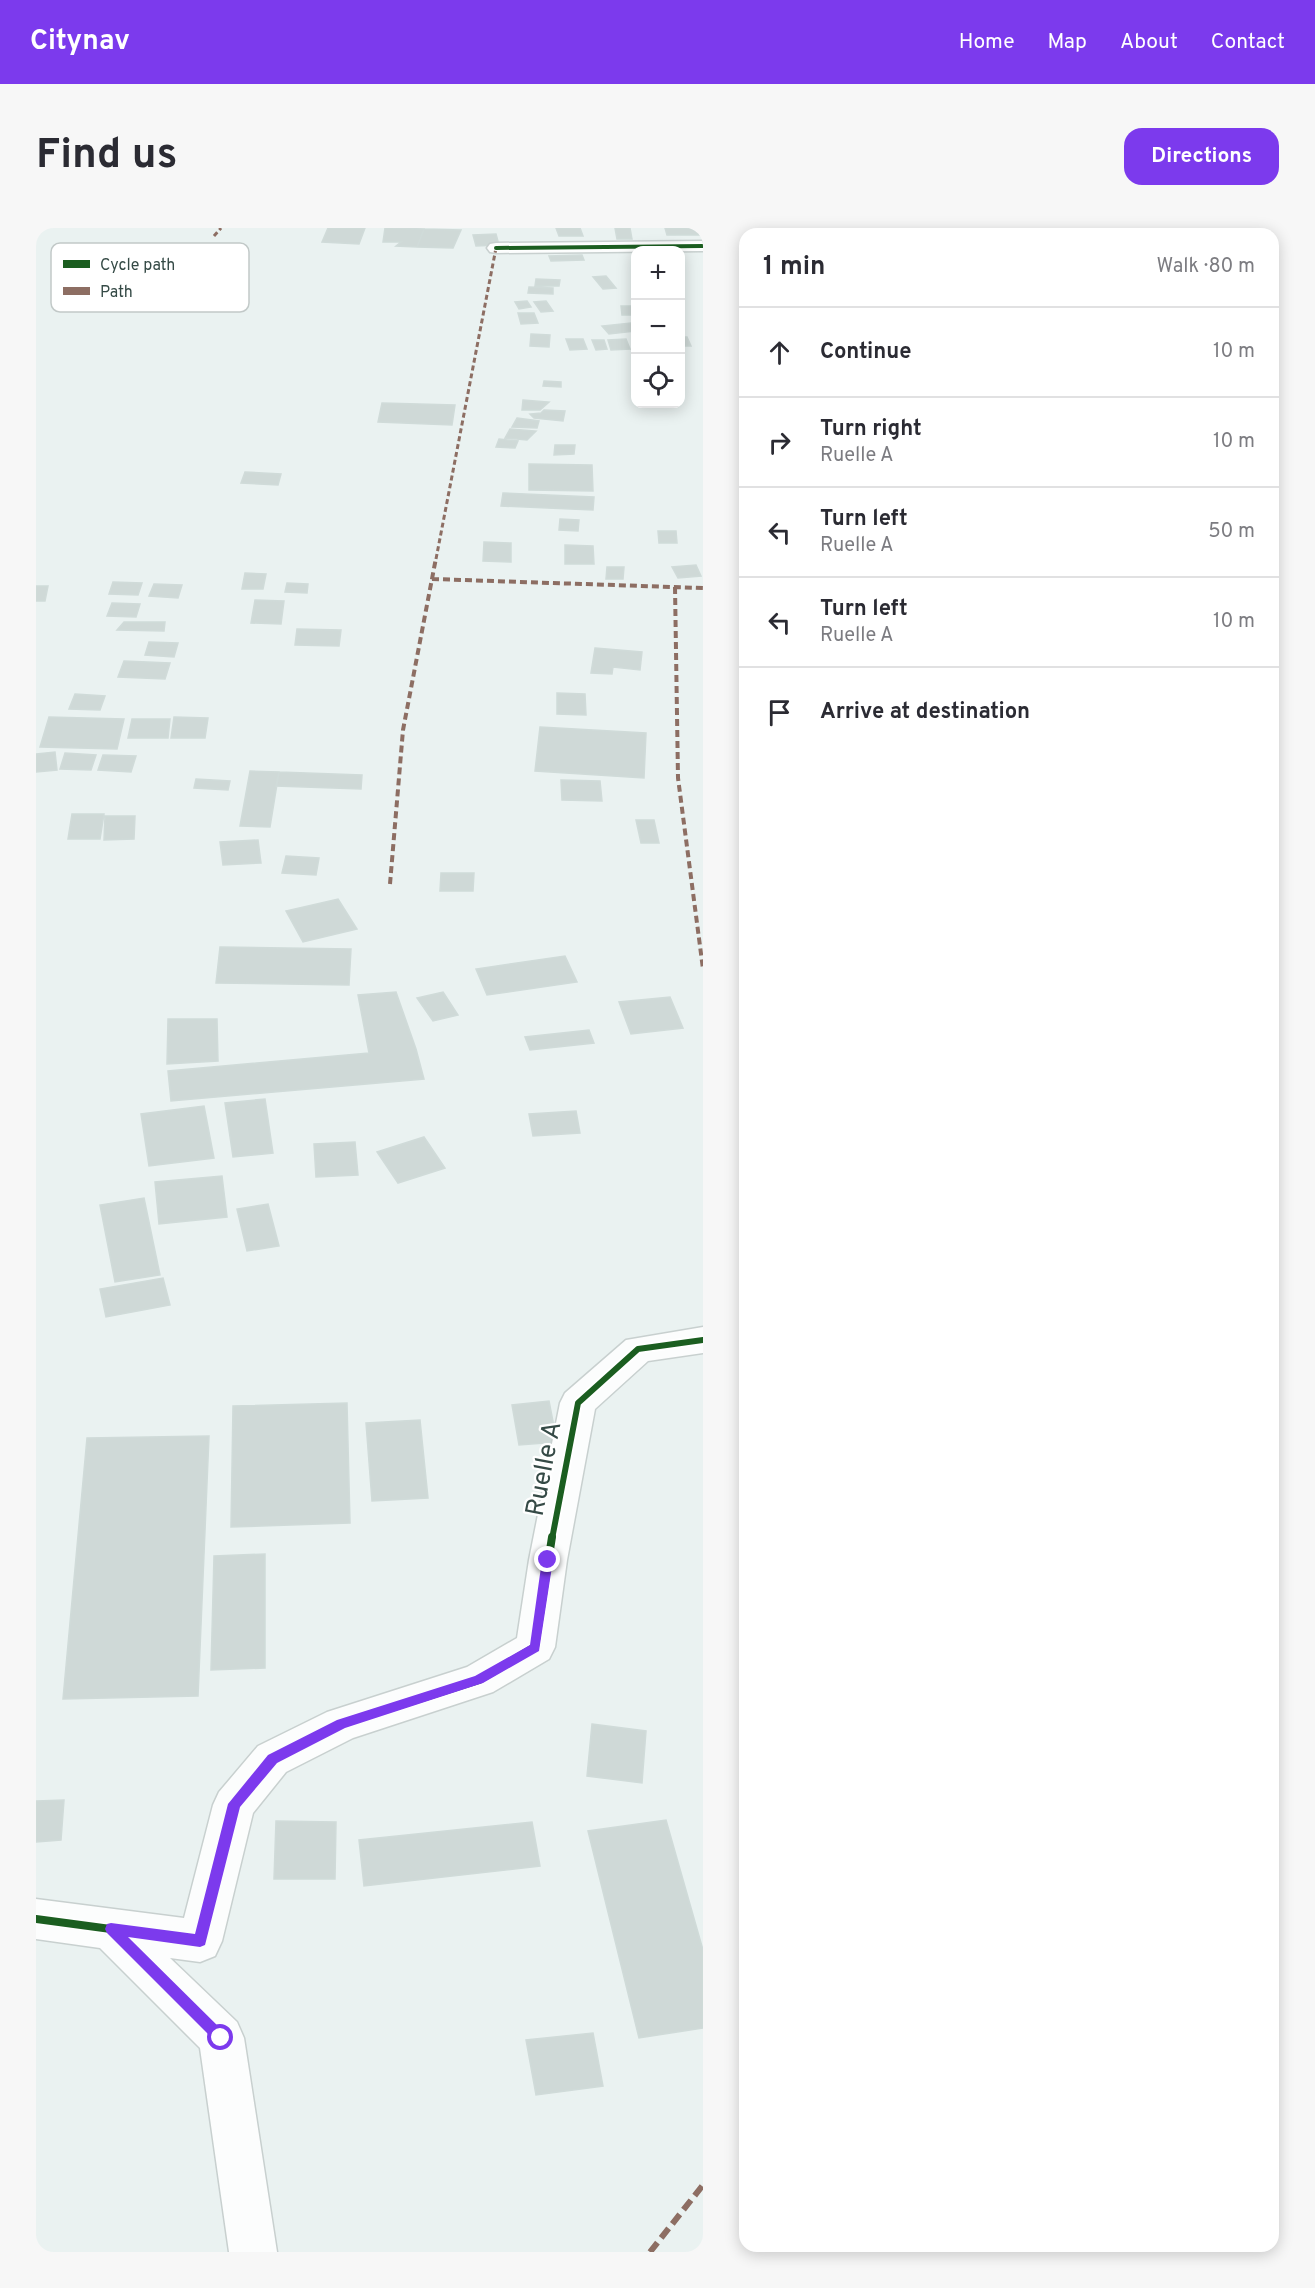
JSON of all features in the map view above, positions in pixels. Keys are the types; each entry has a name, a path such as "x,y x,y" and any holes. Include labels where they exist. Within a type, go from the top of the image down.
{"street":[{"path":"496,248 703,246"},
{"name":"Ruelle A","path":"36,1918 200,1941 234,1804 272,1759 341,1724 479,1680 535,1647 548,1560 578,1403 638,1348 703,1340"},
{"path":"111,1929 221,2038 253,2252"}],"building":[{"path":"328,228 365,228 359,244 322,242"},
{"path":"385,228 424,229 417,247 396,246 401,242 383,242"},
{"path":"556,228 580,228 583,236 559,236"},
{"path":"615,228 630,228 632,239 617,239"},
{"path":"665,228 703,228 703,235 667,235"},
{"path":"424,229 461,230 453,248 417,247"},
{"path":"496,234 499,245 476,246 473,235"},
{"path":"582,255 584,260 551,261 549,256"},
{"path":"606,276 616,288 603,289 593,277"},
{"path":"536,279 560,280 559,286 535,286"},
{"path":"529,287 553,288 553,294 528,293"},
{"path":"527,301 531,307 519,309 515,302"},
{"path":"546,301 553,311 541,312 534,302"},
{"path":"621,306 631,306 631,315 622,315"},
{"path":"518,313 534,313 538,323 521,324"},
{"path":"631,323 631,332 609,334 602,326"},
{"path":"531,334 550,335 549,347 530,346"},
{"path":"685,337 687,337 691,346 685,346"},
{"path":"566,339 583,339 587,349 570,350"},
{"path":"626,339 630,349 611,350 608,340"},
{"path":"592,340 604,340 607,349 596,350"},
{"path":"544,381 561,382 561,387 543,386"},
{"path":"523,400 549,402 540,410 522,410"},
{"path":"382,403 455,405 452,425 378,422"},
{"path":"544,410 565,411 563,421 534,418 530,414 541,413"},
{"path":"517,418 539,421 537,428 512,427"},
{"path":"510,429 536,431 527,440 505,438"},
{"path":"499,439 518,441 515,448 496,447"},
{"path":"555,445 575,445 574,454 554,455"},
{"path":"529,464 592,465 593,491 529,490"},
{"path":"245,472 281,474 278,485 241,483"},
{"path":"503,493 594,497 593,510 501,506"},
{"path":"560,519 579,520 578,531 559,530"},
{"path":"658,531 676,531 677,543 659,543"},
{"path":"484,542 511,543 511,562 483,561"},
{"path":"565,545 593,546 594,564 565,564"},
{"path":"696,565 701,576 678,578 672,567"},
{"path":"607,567 624,567 623,579 606,579"},
{"path":"245,573 266,574 263,589 242,589"},
{"path":"113,582 142,583 138,595 109,594"},
{"path":"287,583 308,584 307,593 285,592"},
{"path":"154,584 182,585 178,598 149,596"},
{"path":"36,586 48,586 45,601 36,601"},
{"path":"255,600 284,601 281,624 251,623"},
{"path":"112,603 140,604 136,617 107,616"},
{"path":"124,622 165,622 164,631 117,630"},
{"path":"297,629 341,630 339,646 295,645"},
{"path":"149,642 178,643 174,657 145,655"},
{"path":"595,648 642,652 640,670 613,667 612,674 591,673"},
{"path":"124,661 170,663 165,679 118,677"},
{"path":"557,693 585,694 586,715 557,714"},
{"path":"75,694 105,696 100,710 69,709"},
{"path":"49,717 124,719 117,749 40,747"},
{"path":"174,717 208,718 205,738 171,738"},
{"path":"132,719 170,719 168,738 128,738"},
{"path":"540,727 646,733 644,778 535,771"},
{"path":"55,752 57,770 36,772 36,754"},
{"path":"65,753 96,755 91,770 60,769"},
{"path":"103,755 136,756 131,772 98,770"},
{"path":"250,771 279,772 270,827 240,826"},
{"path":"279,772 362,775 361,789 276,786"},
{"path":"196,779 230,781 228,790 194,788"},
{"path":"561,780 600,781 602,801 562,800"},
{"path":"72,814 104,814 100,839 68,839"},
{"path":"105,816 135,816 134,839 104,840"},
{"path":"636,820 654,820 659,843 641,843"},
{"path":"258,840 261,863 223,865 220,842"},
{"path":"286,856 319,858 316,875 282,873"},
{"path":"441,873 474,873 473,891 440,891"},
{"path":"338,899 357,929 303,942 286,911"},
{"path":"220,947 351,949 349,985 216,983"},
{"path":"565,956 577,982 487,995 476,969"},
{"path":"396,992 424,1079 171,1101 168,1071 369,1053 358,995"},
{"path":"443,992 458,1015 433,1021 417,998"},
{"path":"670,997 683,1028 631,1034 619,1002"},
{"path":"168,1019 217,1019 218,1061 167,1064"},
{"path":"589,1030 594,1043 530,1050 525,1037"},
{"path":"265,1099 273,1153 233,1157 225,1103"},
{"path":"204,1106 214,1158 149,1166 141,1114"},
{"path":"576,1111 580,1133 533,1136 529,1114"},
{"path":"424,1137 445,1168 398,1183 377,1152"},
{"path":"355,1142 358,1175 316,1177 314,1144"},
{"path":"222,1176 227,1217 159,1224 155,1182"},
{"path":"144,1198 160,1275 115,1282 100,1205"},
{"path":"268,1204 279,1246 247,1251 237,1209"},
{"path":"163,1278 170,1305 106,1317 100,1289"},
{"path":"549,1401 557,1442 519,1445 512,1405"},
{"path":"347,1403 350,1523 231,1527 233,1406"},
{"path":"420,1420 428,1498 372,1501 366,1423"},
{"path":"209,1436 198,1696 63,1699 87,1438"},
{"path":"265,1554 265,1668 211,1670 214,1556"},
{"path":"592,1724 646,1731 642,1783 587,1776"},
{"path":"64,1800 61,1840 36,1842 36,1801"},
{"path":"666,1820 703,1950 703,2028 639,2038 588,1831"},
{"path":"276,1821 336,1822 335,1879 274,1879"},
{"path":"532,1822 540,1866 364,1886 359,1840"},
{"path":"593,2033 603,2086 536,2095 526,2040"}],"marked path":[{"path":"214,236 221,228"},
{"path":"390,884 403,730 496,248"},
{"path":"432,579 703,588"},
{"path":"675,587 678,778 703,969"},
{"path":"650,2252 703,2185"}],"cycle path":[{"path":"496,248 703,246"},
{"path":"36,1919 200,1941 234,1805 272,1759 341,1724 479,1680 535,1647 548,1560 578,1403 638,1349 703,1340"}],"route":[{"path":"221,2038 111,1929 200,1941 234,1804 272,1759 341,1724 479,1680 535,1647 548,1560"}]}
